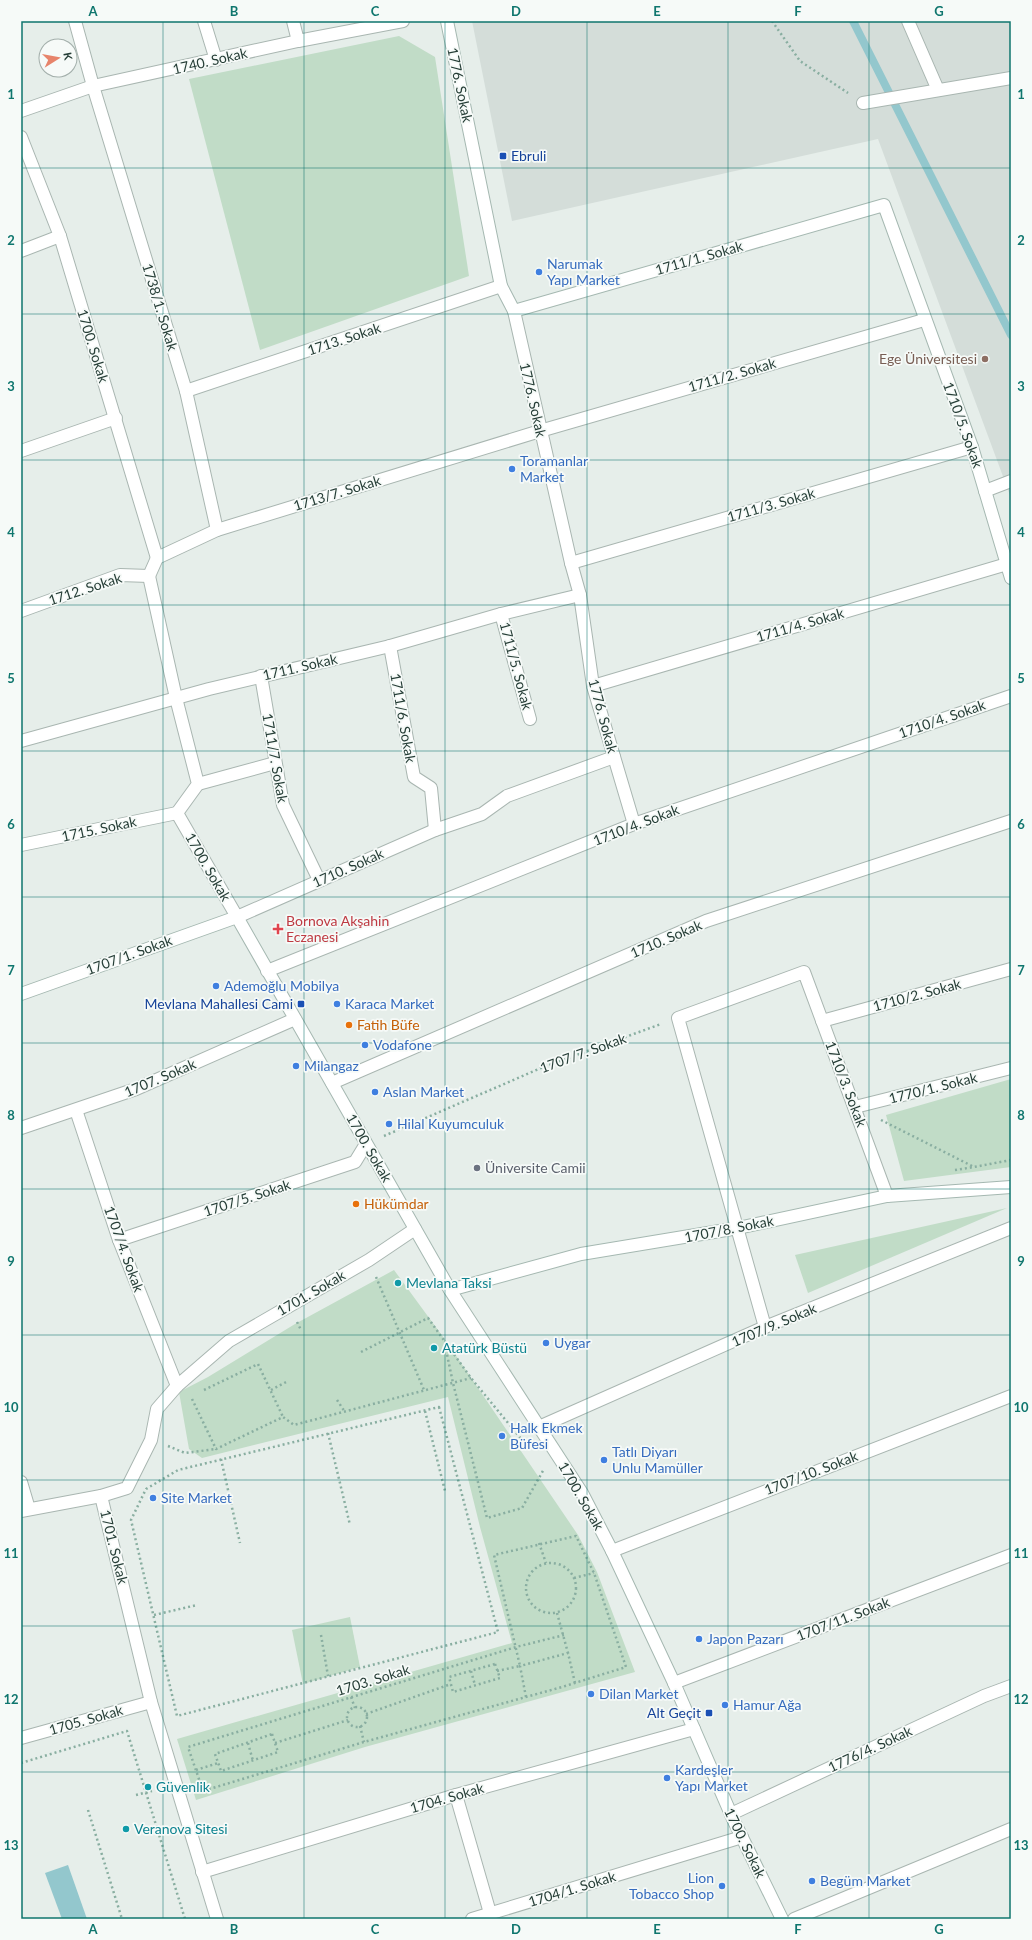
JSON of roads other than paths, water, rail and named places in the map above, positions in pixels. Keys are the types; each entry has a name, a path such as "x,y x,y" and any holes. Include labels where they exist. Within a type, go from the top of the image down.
{"street":[{"name":"1738/1. Sokak","path":"75,21 93,86 186,391 217,530"},
{"path":"204,21 216,60"},
{"path":"293,21 298,41"},
{"name":"1740. Sokak","path":"21,110 93,86 298,41 403,21"},
{"name":"1776. Sokak","path":"447,21 501,286 514,311 540,431 580,595 593,686 634,824"},
{"path":"908,21 938,90"},
{"path":"863,103 1011,78"},
{"name":"1700. Sokak","path":"21,137 60,236 157,558"},
{"name":"1711/1. Sokak","path":"514,311 884,205"},
{"name":"1710/5. Sokak","path":"884,205 924,320 972,447 1011,578"},
{"path":"21,251 60,236"},
{"name":"1713. Sokak","path":"186,391 501,286"},
{"name":"1711/2. Sokak","path":"540,431 924,320"},
{"path":"21,451 116,418"},
{"name":"1713/7. Sokak","path":"157,558 217,530 540,431"},
{"name":"1711/3. Sokak","path":"571,563 972,447"},
{"path":"985,491 1011,481"},
{"path":"157,558 150,576 176,698 198,784"},
{"name":"1711/4. Sokak","path":"593,686 1007,564"},
{"name":"1712. Sokak","path":"21,610 120,575 150,576"},
{"name":"1711. Sokak","path":"21,741 260,676 390,646 501,614 580,595"},
{"name":"1711/5. Sokak","path":"501,614 530,719"},
{"name":"1711/6. Sokak","path":"390,646 414,777 431,788 435,830"},
{"name":"1711/7. Sokak","path":"260,676 283,805 319,880"},
{"name":"1710/4. Sokak","path":"267,971 634,824 1011,696"},
{"name":"1710. Sokak","path":"236,917 435,830 482,814 507,796 614,757"},
{"path":"177,813 198,784 275,763"},
{"name":"1700. Sokak","path":"177,813 450,1290 582,1493 612,1551 674,1683 731,1814 782,1919"},
{"name":"1715. Sokak","path":"21,845 177,813"},
{"name":"1710. Sokak","path":"332,1083 706,921 1011,821"},
{"name":"1707/1. Sokak","path":"21,994 236,917"},
{"name":"1710/2. Sokak","path":"822,1021 1011,969"},
{"name":"1710/3. Sokak","path":"738,1228 678,1018 804,972 887,1196"},
{"name":"1707. Sokak","path":"21,1128 136,1089 295,1019"},
{"name":"1770/1. Sokak","path":"855,1107 1011,1068"},
{"name":"1707/4. Sokak","path":"76,1110 119,1240 178,1386"},
{"name":"1707/5. Sokak","path":"119,1240 355,1162 366,1144"},
{"name":"1707/8. Sokak","path":"450,1290 581,1254 738,1228 887,1196 1011,1187"},
{"path":"738,1228 765,1328"},
{"name":"1707/9. Sokak","path":"539,1427 765,1328 1011,1228"},
{"name":"1701. Sokak","path":"217,1919 151,1702 101,1496 127,1488 151,1440 157,1409 178,1386 229,1341 369,1260 415,1229"},
{"name":"1707/10. Sokak","path":"612,1551 1011,1396"},
{"path":"21,1482 25,1510 101,1496"},
{"name":"1707/11. Sokak","path":"674,1683 1011,1555"},
{"name":"1776/4. Sokak","path":"731,1814 977,1700 1011,1686"},
{"name":"1705. Sokak","path":"21,1738 151,1702"},
{"name":"1704. Sokak","path":"202,1872 456,1795 694,1729"},
{"path":"456,1795 490,1913"},
{"path":"794,1919 1011,1830"},
{"name":"1704/1. Sokak","path":"472,1919 742,1837"}],"water":[{"path":"68,1865 87,1919 62,1919 45,1873"}],"waterway":[{"path":"853,21 1011,335"}],"place":[{"name":"Ebruli","path":"503,156"},
{"name":"Narumak Yapı Market","path":"539,272"},
{"name":"Ege Üniversitesi","path":"985,359"},
{"name":"Toramanlar Market","path":"512,469"},
{"name":"Bornova Akşahin Eczanesi","path":"278,929"},
{"name":"Ademoğlu Mobilya","path":"216,986"},
{"name":"Mevlana Mahallesi Cami","path":"301,1004"},
{"name":"Karaca Market","path":"337,1004"},
{"name":"Fatih Büfe","path":"349,1025"},
{"name":"Vodafone","path":"365,1045"},
{"name":"Milangaz","path":"296,1066"},
{"name":"Aslan Market","path":"375,1092"},
{"name":"Hilal Kuyumculuk","path":"389,1124"},
{"name":"Üniversite Camii","path":"477,1168"},
{"name":"Hükümdar","path":"356,1204"},
{"name":"Mevlana Taksi","path":"398,1283"},
{"name":"Uygar","path":"546,1343"},
{"name":"Atatürk Büstü","path":"434,1348"},
{"name":"Halk Ekmek Büfesi","path":"502,1436"},
{"name":"Tatlı Diyarı Unlu Mamüller","path":"604,1460"},
{"name":"Site Market","path":"153,1498"},
{"name":"Japon Pazarı","path":"699,1639"},
{"name":"Dilan Market","path":"591,1694"},
{"name":"Hamur Ağa","path":"725,1705"},
{"name":"Alt Geçit","path":"709,1713"},
{"name":"Kardeşler Yapı Market","path":"667,1778"},
{"name":"Güvenlik","path":"148,1787"},
{"name":"Veranova Sitesi","path":"126,1829"},
{"name":"Begüm Market","path":"812,1881"},
{"name":"Lion Tobacco Shop","path":"722,1886"}]}
